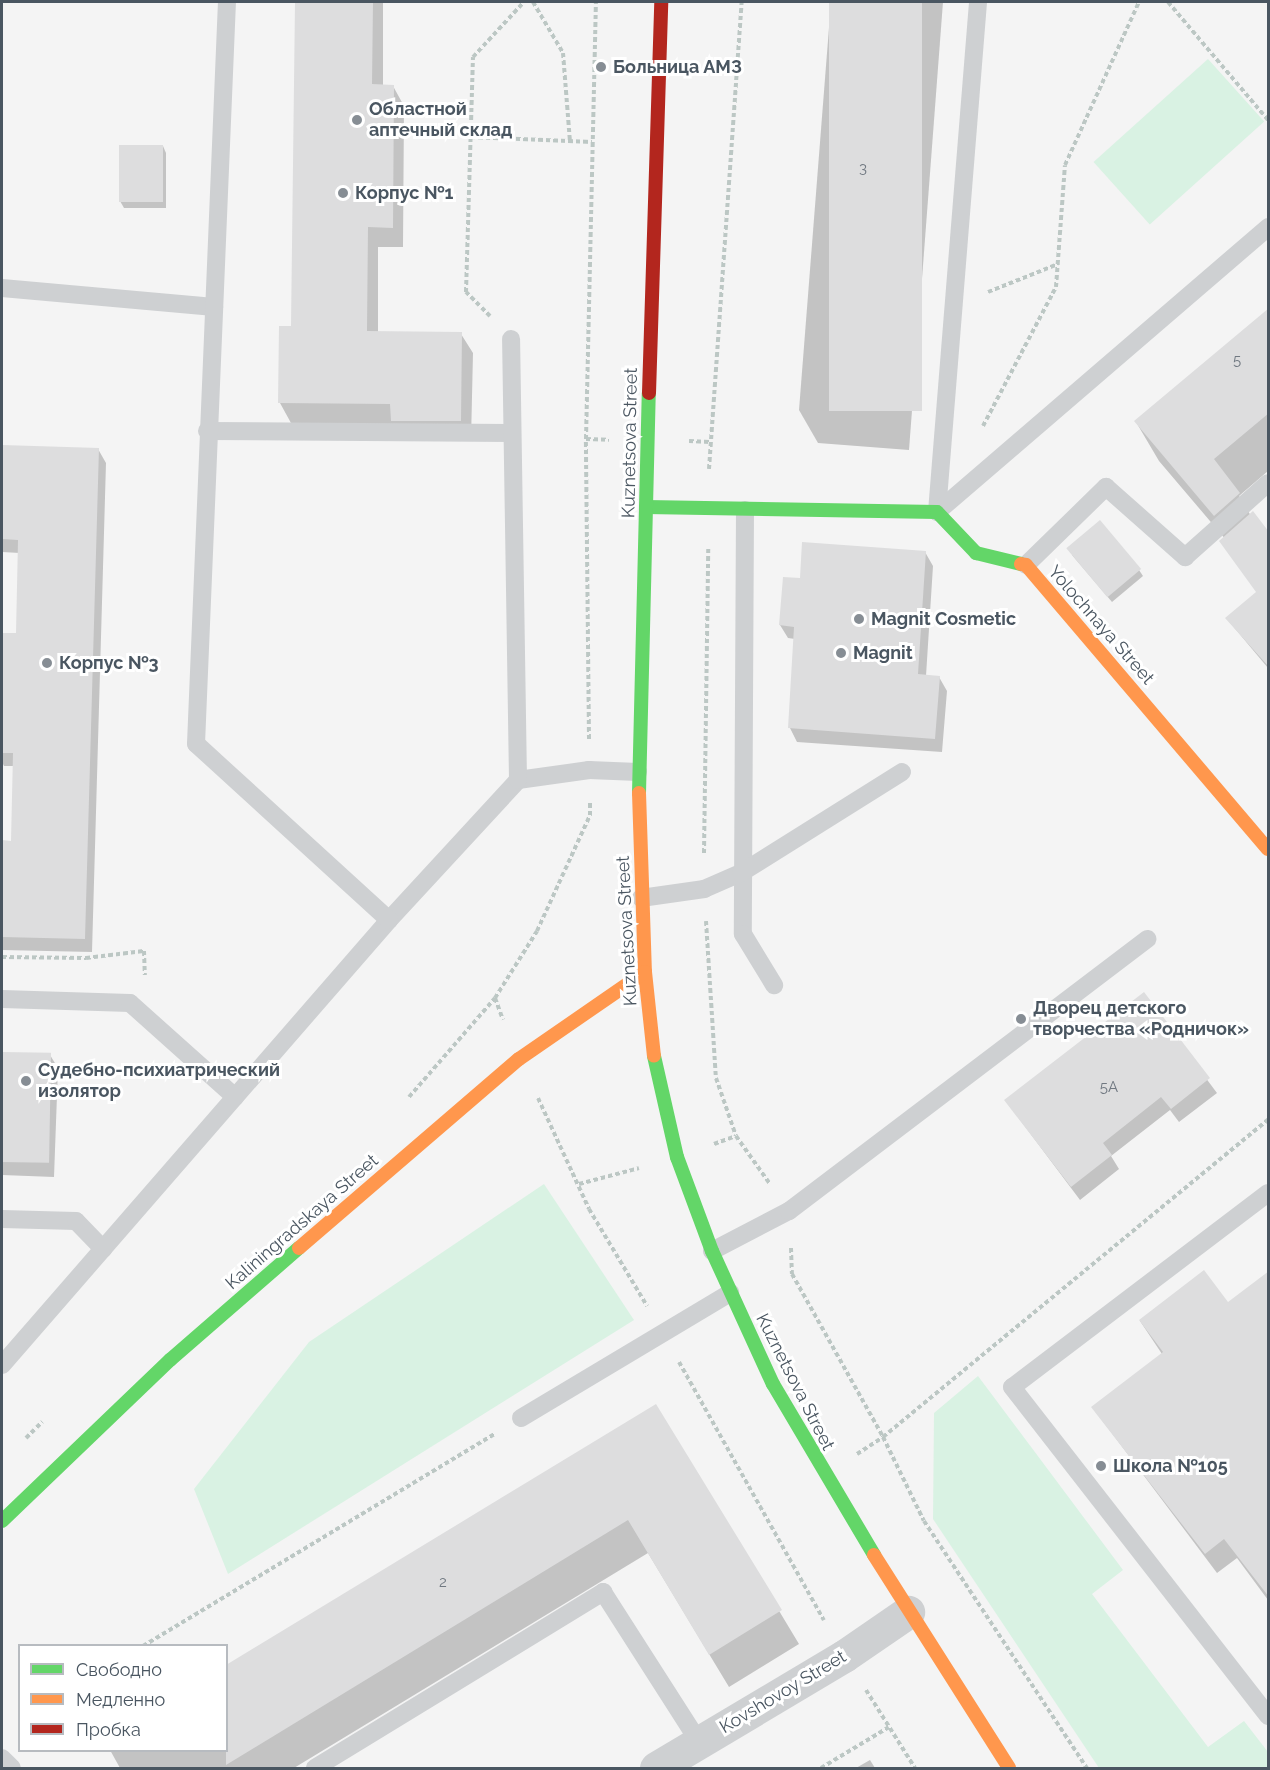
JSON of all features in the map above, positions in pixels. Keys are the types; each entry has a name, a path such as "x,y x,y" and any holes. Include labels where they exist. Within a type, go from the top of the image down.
{"street":[{"name":"Kuznetsova Street","path":"661,2 638,772 645,972 654,1056 677,1157 712,1251 773,1384 824,1476 908,1612 1009,1768"},
{"path":"646,507 709,510 937,512"},
{"name":"Yolochnaya Street","path":"937,512 976,553 1026,565 1269,849"},
{"name":"Kaliningradskaya Street","path":"2,1521 170,1360 519,1059 645,972"},
{"name":"Kovshovoy Street","path":"656,1768 844,1656 908,1612"}],"lane":[{"path":"227,2 207,431 196,744 389,920"},
{"path":"937,512 978,2"},
{"path":"937,512 1269,227"},
{"path":"2,288 214,306"},
{"path":"511,339 518,780"},
{"path":"207,431 512,433"},
{"path":"1026,565 1106,487 1185,556 1269,483"},
{"path":"745,510 741,873 743,934 774,985"},
{"path":"2,1365 389,920 518,780 589,770 638,772"},
{"path":"641,898 704,889 741,873 902,772"},
{"path":"712,1251 789,1211 1147,939"},
{"path":"2,999 130,1003 235,1097"},
{"path":"1269,1193 1012,1388 1269,1716"},
{"path":"2,1219 76,1221 103,1249"},
{"path":"521,1418 730,1293"},
{"path":"315,1768 603,1592 699,1742"},
{"path":"2,1758 12,1768"}],"path":[{"path":"511,339 466,292 473,57 524,2"},
{"path":"533,2 564,53 570,141"},
{"path":"406,1100 495,998 537,931 590,815 586,439 596,2"},
{"path":"742,2 710,442 704,889 716,1078 736,1136 789,1211 792,1274 883,1437 924,1521 1087,1768"},
{"path":"981,430 1056,287 1065,165 1139,2"},
{"path":"1168,2 1269,120"},
{"path":"471,137 592,142"},
{"path":"954,305 1058,264"},
{"path":"2,957 86,958 144,951 146,1017"},
{"path":"495,998 519,1059 589,1209 663,1333 844,1656 915,1768"},
{"path":"824,1476 883,1437 1269,1120"},
{"path":"24,1439 50,1415"},
{"path":"146,1644 521,1418"},
{"path":"821,1768 889,1727"}],"green space":[{"path":"1208,59 1264,121 1150,224 1094,162"},
{"path":"544,1184 634,1320 228,1574 194,1489 309,1342"},
{"path":"978,1376 1123,1570 1092,1594 1208,1747 1244,1721 1268,1752 1268,1768 1099,1768 933,1519 934,1413"}],"building":[{"name":"Корпус №1","path":"295,2 373,2 372,84 394,85 393,228 368,227 367,331 462,332 461,421 391,421 390,404 278,403 279,326 291,326"},
{"path":"829,2 922,2 922,411 829,411"},
{"path":"119,145 163,145 163,202 119,202"},
{"path":"1269,308 1269,413 1214,459 1240,493 1214,516 1134,421"},
{"name":"Корпус №3","path":"2,445 99,448 85,939 2,937 2,840 11,841 13,753 2,753 2,633 16,633 18,540 2,539"},
{"path":"1253,511 1269,532 1269,667 1225,618 1256,592 1219,541"},
{"path":"1100,520 1141,569 1107,597 1066,548"},
{"path":"802,542 926,551 918,674 940,676 935,739 788,728 794,627 779,625 783,577 800,578"},
{"path":"1144,992 1210,1078 1171,1109 1161,1097 1103,1143 1112,1155 1071,1187 1004,1100"},
{"name":"Судебно-психиатрический изолятор","path":"2,1052 51,1053 49,1163 2,1162"},
{"path":"1204,1270 1228,1302 1269,1271 1269,1597 1224,1539 1205,1554 1091,1407 1163,1352 1139,1320"},
{"path":"656,1404 782,1610 709,1655 628,1520 226,1765 228,1664"}],"traffic: fast":[{"path":"639,793 649,393"},
{"path":"646,507 937,512 976,553 1021,564"},
{"path":"654,1056 677,1157 712,1251 773,1384 874,1555"},
{"path":"2,1521 170,1360 299,1248"}],"traffic: slow":[{"path":"1021,564 1026,565 1268,849"},
{"path":"639,793 645,972 654,1056"},
{"path":"299,1248 519,1059 645,972"},
{"path":"874,1555 1009,1768"}],"traffic: jam":[{"path":"649,393 661,2"}],"place":[{"name":"Больница АМЗ","path":"601,67"},
{"name":"Областной аптечный склад","path":"357,120"},
{"name":"Корпус №1","path":"343,193"},
{"name":"Magnit Cosmetic","path":"859,619"},
{"name":"Magnit","path":"841,653"},
{"name":"Корпус №3","path":"47,663"},
{"name":"Дворец детского творчества «Родничок»","path":"1021,1019"},
{"name":"Судебно-психиатрический изолятор","path":"26,1081"},
{"name":"Школа №105","path":"1101,1466"}]}
